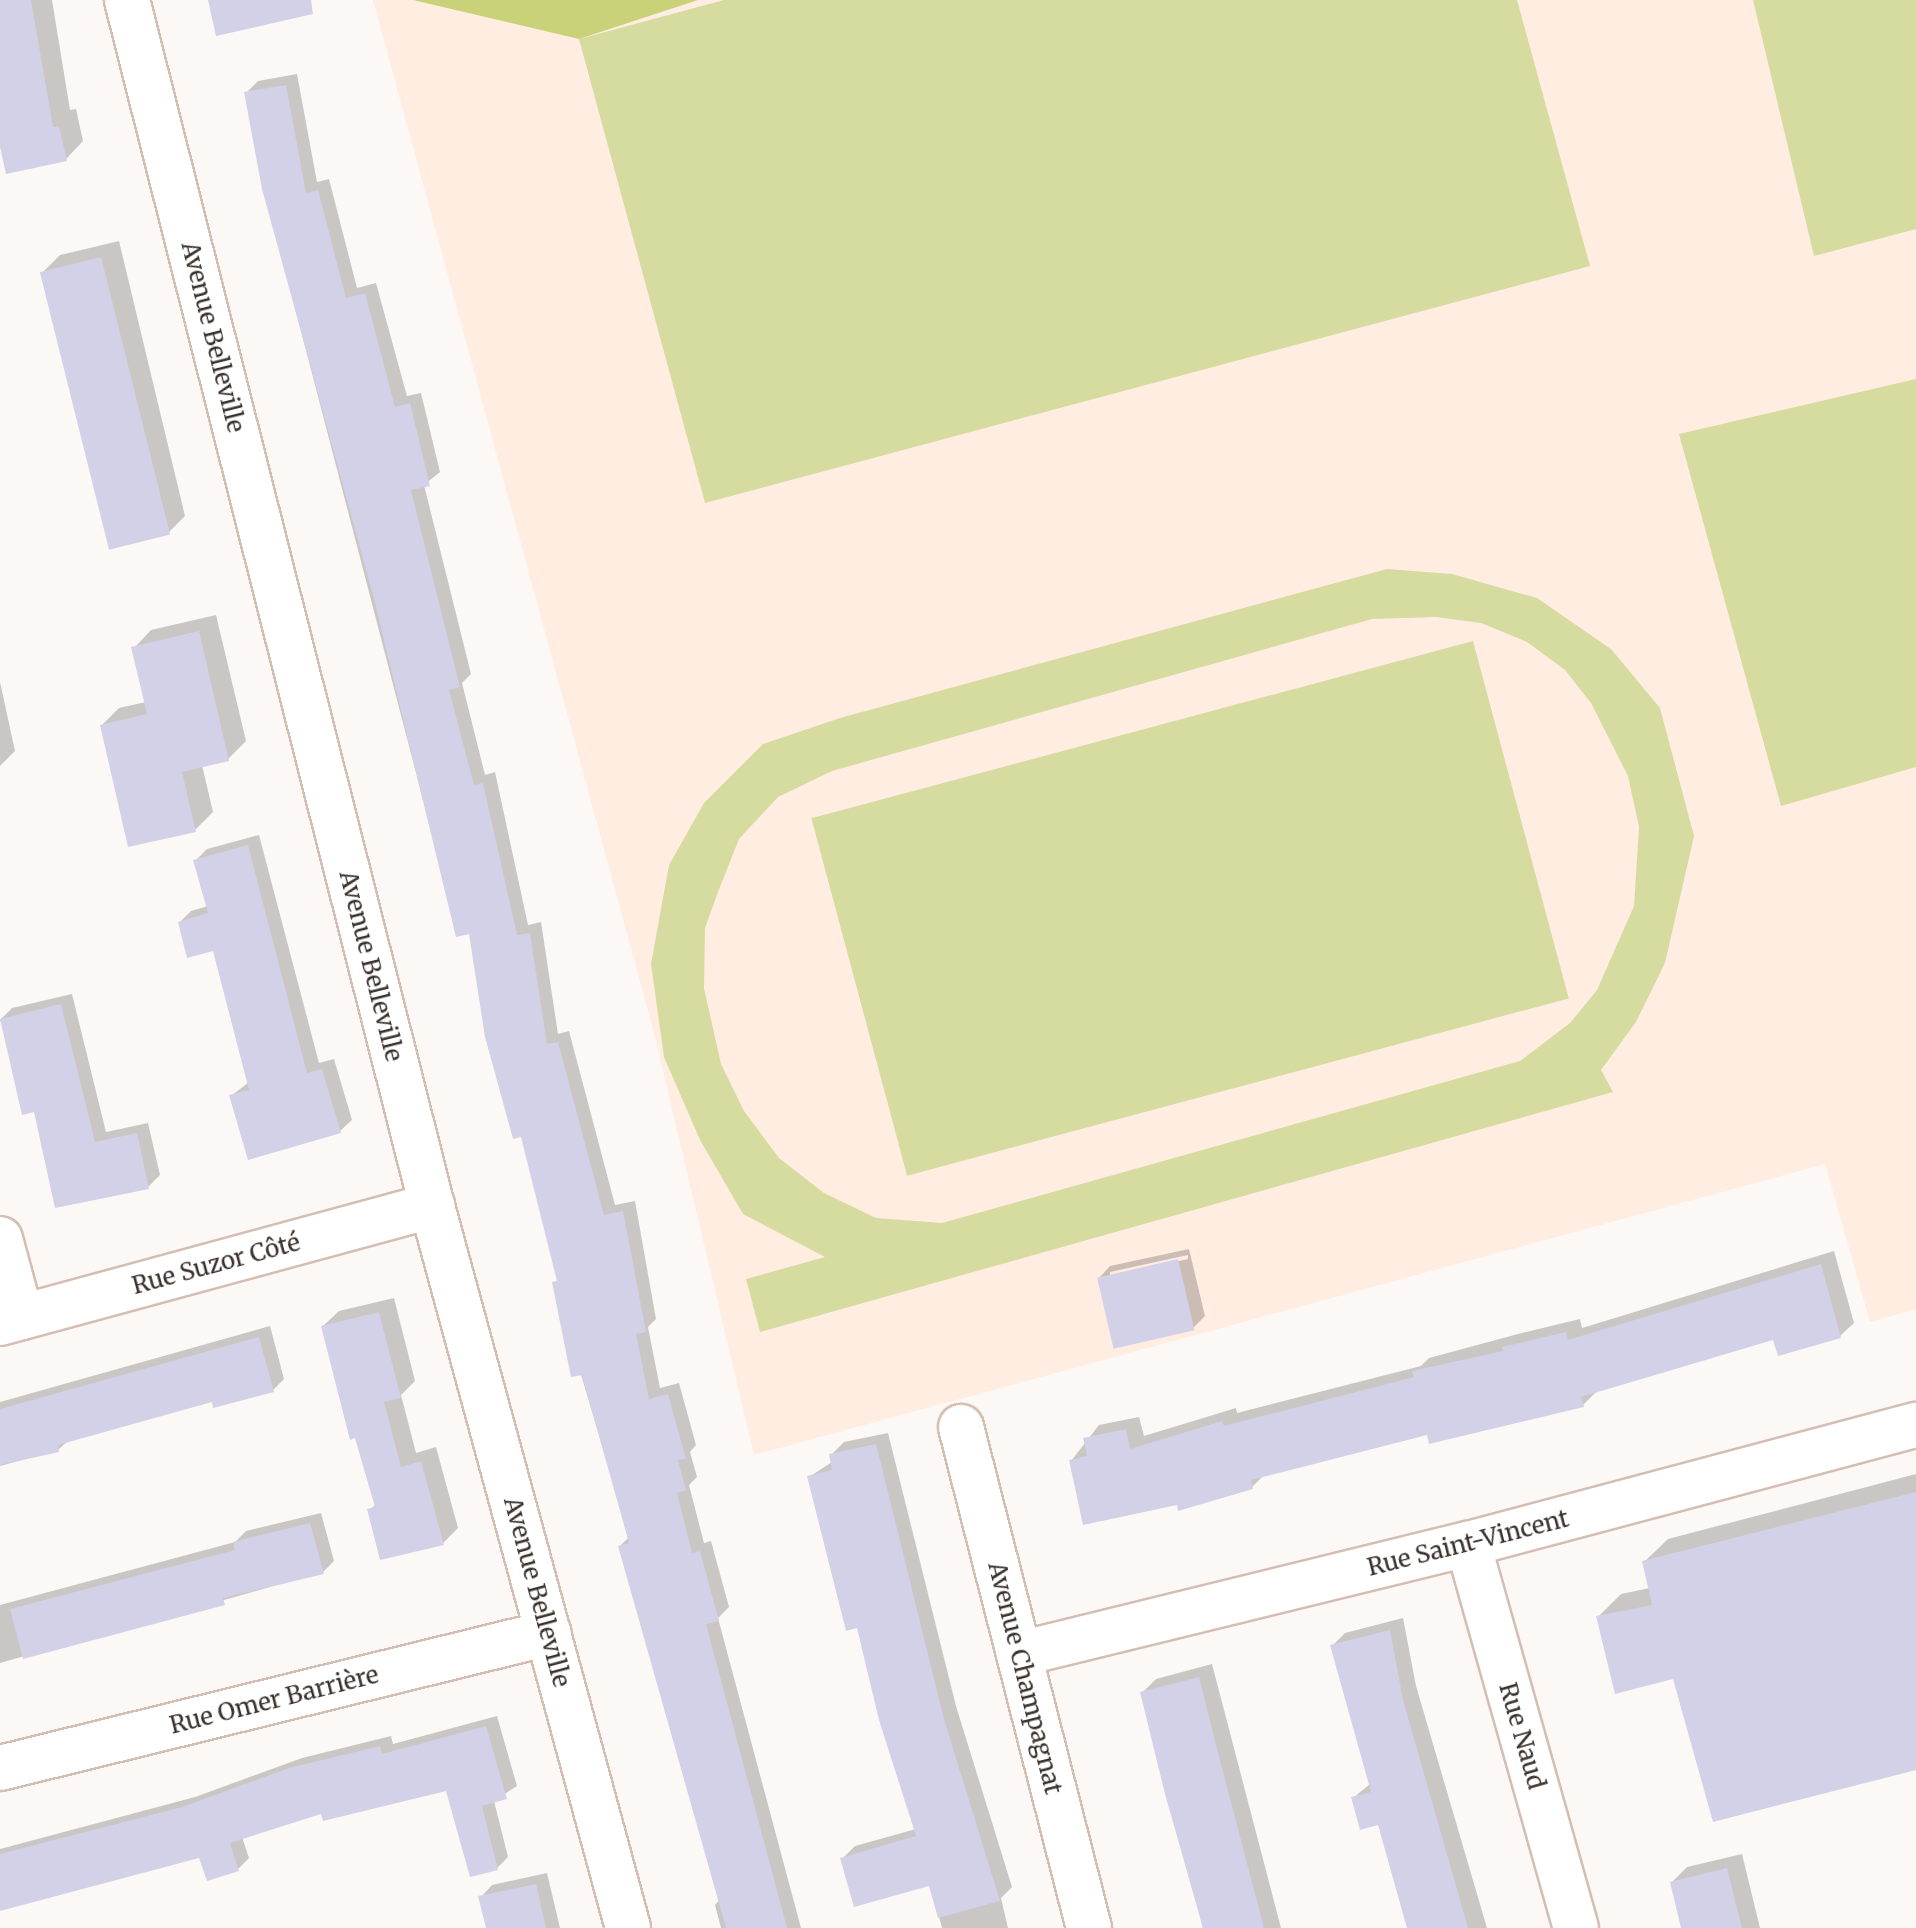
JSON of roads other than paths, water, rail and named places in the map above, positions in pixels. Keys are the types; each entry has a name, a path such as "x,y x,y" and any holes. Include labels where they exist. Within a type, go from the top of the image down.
{"street":[{"name":"Avenue Belleville","path":"127,0 432,1206 628,1928"},
{"name":"Rue Suzor Côté","path":"10,1320 432,1206"},
{"path":"0,1239 10,1320"},
{"name":"Rue Saint-Vincent","path":"1019,1654 1468,1544 1916,1425"},
{"name":"Avenue Champagnat","path":"961,1427 1089,1928"},
{"name":"Rue Naud","path":"1468,1544 1576,1928"},
{"name":"Rue Omer Barrière","path":"0,1768 549,1633"}]}
